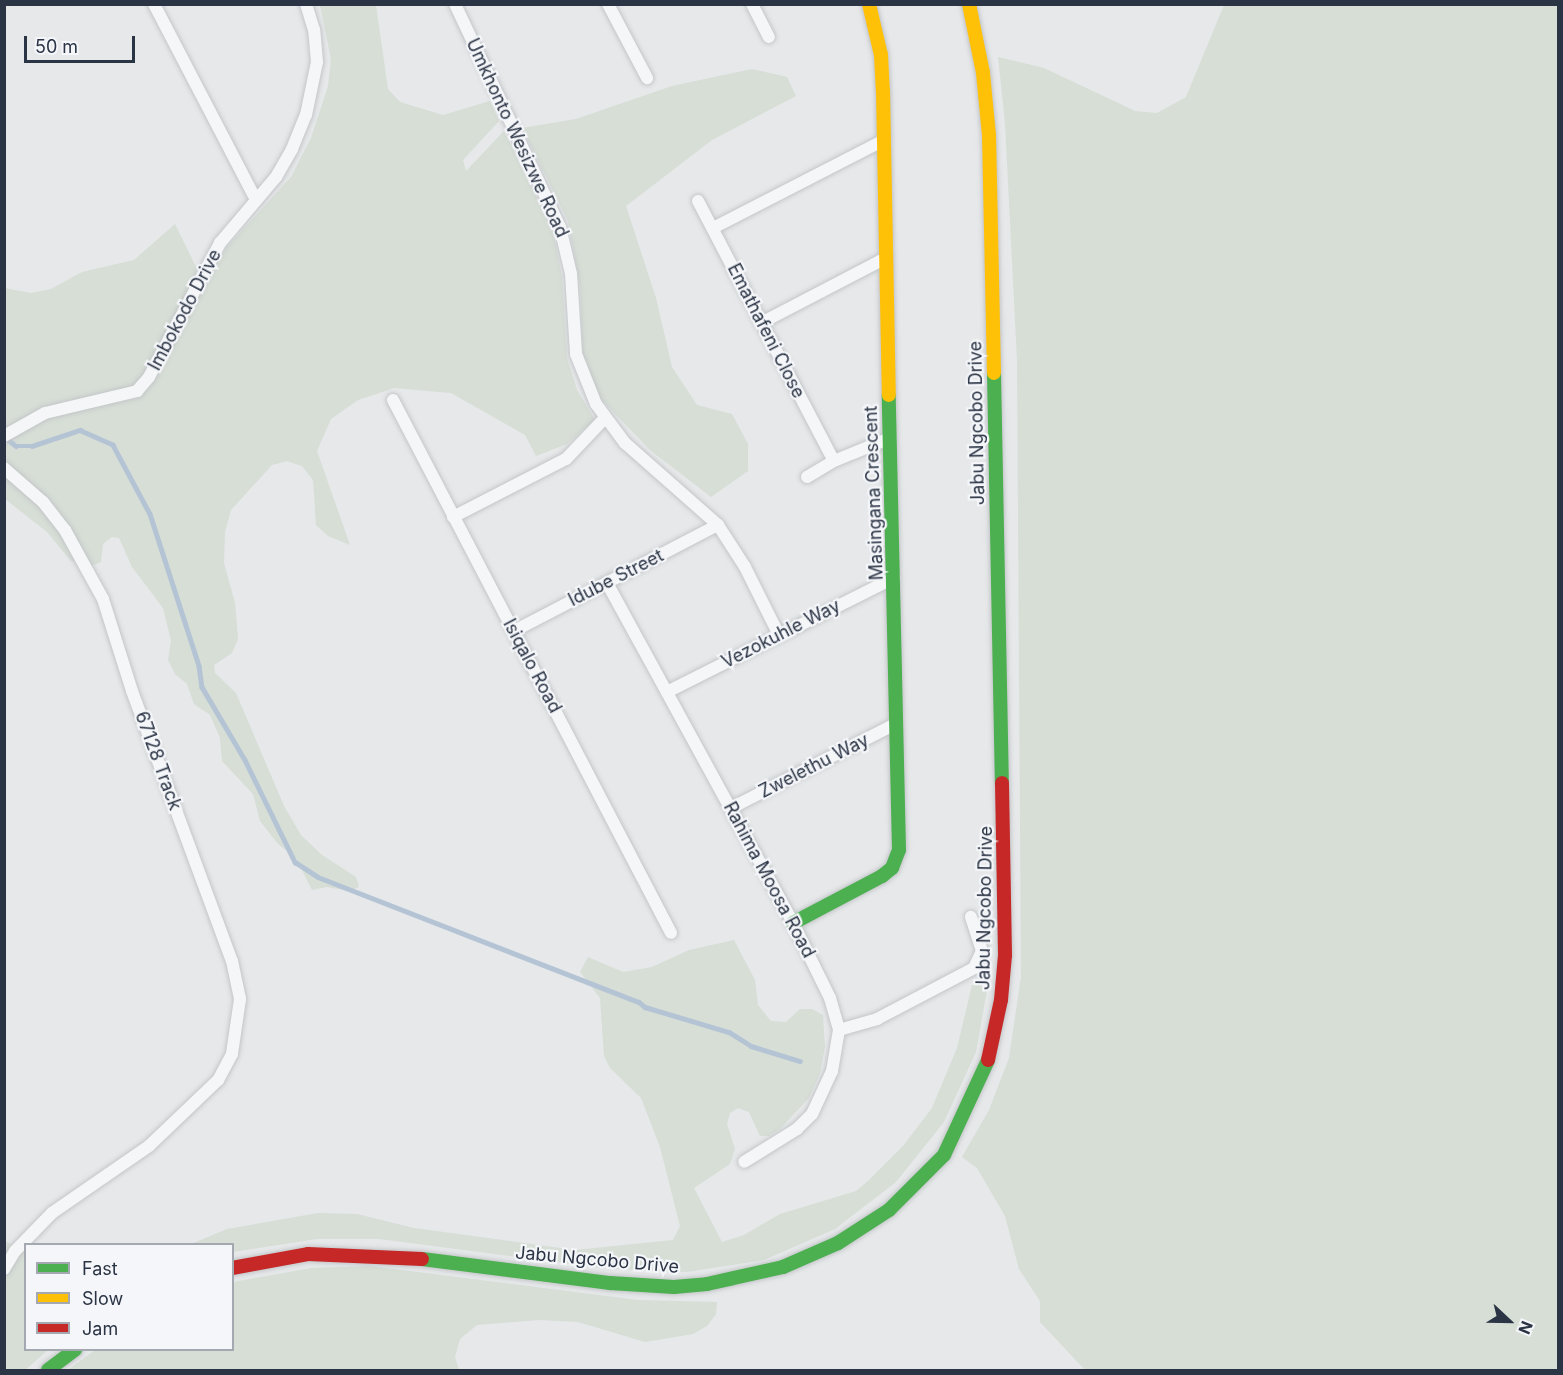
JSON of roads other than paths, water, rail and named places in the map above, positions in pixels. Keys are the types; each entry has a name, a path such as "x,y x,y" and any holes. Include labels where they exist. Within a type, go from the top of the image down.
{"main road":[{"name":"Masingana Crescent","path":"793,923 882,876 897,859 900,824 884,140 880,55 869,4"},
{"name":"Jabu Ngcobo Drive","path":"234,1268 308,1254 346,1253 394,1255 610,1283 674,1287 707,1284 783,1267 838,1243 889,1210 944,1155 973,1101 989,1058 1001,1000 1005,955 988,135 983,73 969,4"},
{"path":"48,1371 74,1351"}],"street":[{"path":"154,4 256,200"},
{"name":"Imbokodo Drive","path":"4,436 45,413 137,391 162,356 220,243 256,200 292,149 314,84 315,30 306,4"},
{"name":"Umkhonto Wesizwe Road","path":"456,4 560,227 571,274 576,354 604,419 625,443 718,525 745,567 779,634"},
{"path":"608,4 647,78"},
{"path":"752,4 769,37"},
{"path":"713,228 884,140"},
{"name":"Emathafeni Close","path":"698,201 834,460"},
{"path":"761,323 886,258"},
{"name":"Isiqalo Road","path":"393,400 671,933"},
{"path":"453,517 566,459 604,419"},
{"path":"807,477 834,460 890,438"},
{"name":"67128 Track","path":"4,468 43,502 88,566 104,599 136,702 232,961 240,999 239,1020 232,1054 218,1080 148,1146 52,1213 15,1251 4,1269"},
{"name":"Idube Street","path":"514,631 718,525"},
{"name":"Vezokuhle Way","path":"669,691 894,578"},
{"name":"Rahima Moosa Road","path":"607,583 669,691 793,923 830,998 839,1030 832,1071 812,1114 797,1130 744,1162"},
{"name":"Zwelethu Way","path":"731,808 897,723"},
{"path":"839,1030 877,1019 974,968 982,951 970,917"}],"waterway":[{"path":"5,437 16,446 32,446 80,430 113,445 150,514 199,666 202,687 245,760 295,862 318,877 639,1002 645,1007 729,1032 751,1046 800,1061"}]}
